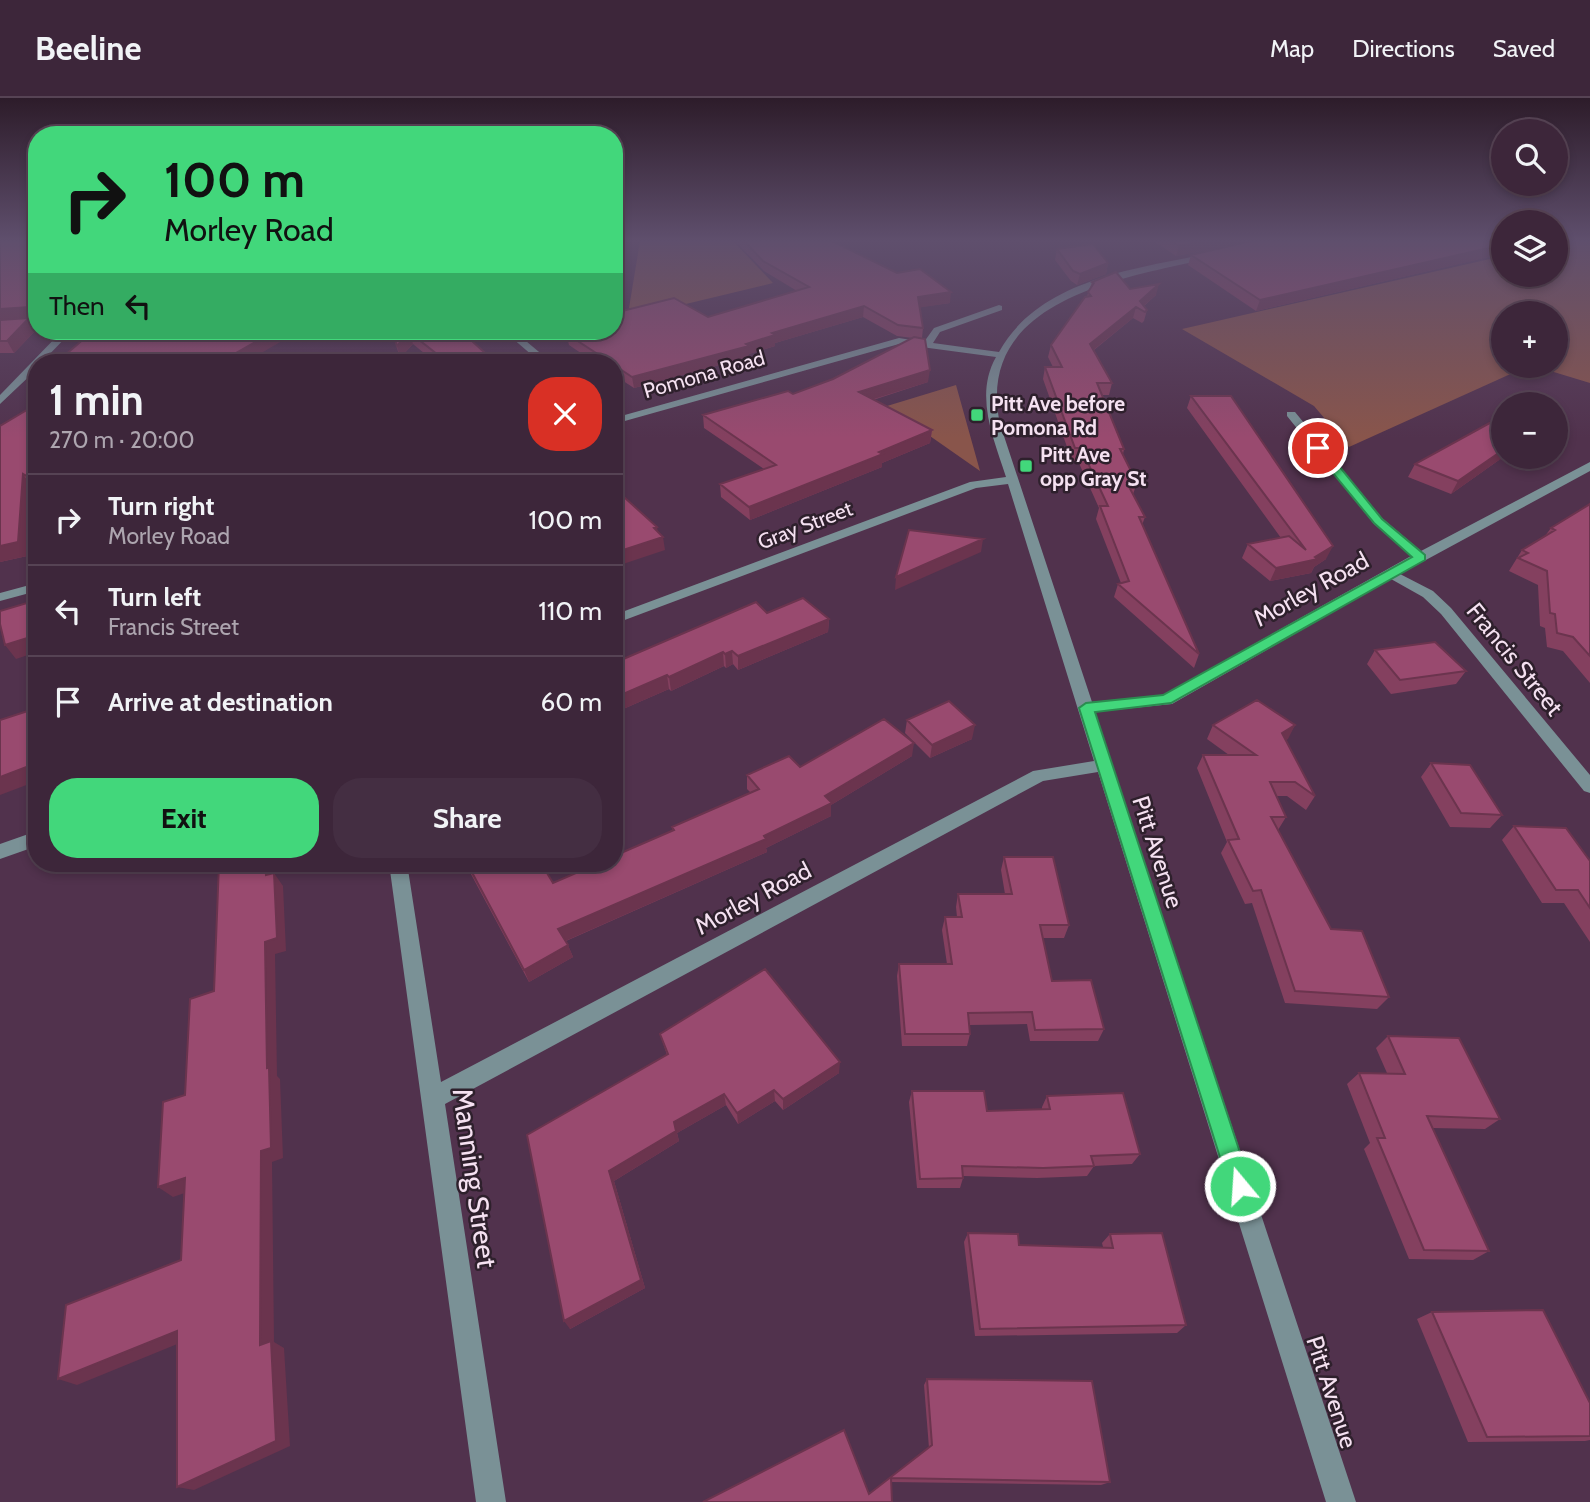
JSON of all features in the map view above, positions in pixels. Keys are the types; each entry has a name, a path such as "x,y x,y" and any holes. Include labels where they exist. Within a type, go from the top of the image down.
{"street":[{"name":"Pitt Avenue","path":"1048,307 1013,332 993,371 991,405 1044,592 1105,765 1341,1502"},
{"path":"927,344 937,330 999,308"},
{"path":"0,326 28,324"},
{"path":"45,354 58,340"},
{"path":"520,340 536,354"},
{"name":"Pomona Road","path":"623,418 891,343 927,344 1000,355"},
{"path":"0,401 28,371"},
{"path":"1291,414 1378,521 1420,557"},
{"name":"Morley Road","path":"1086,708 1166,700 1420,557 1590,467"},
{"name":"Gray Street","path":"623,617 974,485 1013,480"},
{"name":"Francis Street","path":"1391,574 1428,594 1446,611 1590,787"},
{"path":"0,597 28,589"},
{"name":"Morley Road","path":"434,1098 1039,775 1105,765"},
{"path":"0,852 28,841"},
{"name":"Manning Street","path":"399,872 491,1502"}],"shaded area":[{"path":"629,307 675,307 640,315"},
{"path":"1281,307 1491,307 1491,378 1501,378 1349,447 1314,406 1182,329"},
{"path":"1568,307 1590,307 1590,383 1568,376"},
{"path":"956,385 980,471 887,406"}],"building":[{"path":"0,307 28,307 28,307 0,309"},
{"path":"640,307 689,307 708,317 743,307 862,307 772,333 775,335 746,344 749,346 632,377 623,371 623,354 598,354 576,340 623,340 623,311"},
{"path":"865,307 920,307 923,328 898,325"},
{"path":"1078,307 1144,307 1147,310 1145,312 1136,307 1090,344 1112,383 1097,383 1124,449 1120,449 1137,483 1127,483 1145,517 1139,517 1199,654 1118,584 1129,581 1100,506 1108,506 1081,448 1075,448 1045,367 1062,367 1051,345"},
{"path":"28,318 7,341 0,341 0,320"},
{"path":"914,337 925,339 930,370 859,392 932,430 879,452 883,454 749,507 720,484 776,465 703,415 788,391 793,394 833,379"},
{"path":"83,340 259,340 234,354 66,354"},
{"path":"419,340 471,340 486,354 437,354"},
{"path":"1191,396 1231,396 1333,546 1315,557 1318,559 1276,568 1248,544 1289,536 1306,550"},
{"path":"28,409 28,477 23,474 18,542 0,546 0,426"},
{"path":"1491,422 1491,458 1458,481 1415,464"},
{"path":"623,496 657,527 654,528 663,537 623,550"},
{"path":"1590,504 1590,656 1573,637 1557,633 1555,614 1550,613 1547,571 1518,558 1528,553 1522,550 1555,530 1551,528"},
{"path":"909,530 983,539 896,577"},
{"path":"803,598 829,619 738,656 732,651 725,654 723,652 623,694 623,659 756,602 767,613"},
{"path":"28,603 28,638 5,645 0,611"},
{"path":"1435,642 1466,671 1400,680 1375,650"},
{"path":"1257,700 1295,725 1282,733 1315,796 1295,782 1270,782 1286,817 1271,817 1331,929 1362,931 1389,997 1295,991 1261,890 1253,891 1228,840 1239,839 1203,755 1256,755 1213,725"},
{"path":"949,701 975,725 932,745 907,720"},
{"path":"28,711 28,766 0,777 0,720"},
{"path":"884,719 914,743 825,796 832,803 764,836 766,839 558,929 568,945 524,970 472,872 546,872 553,883 578,872 623,872 623,852 674,830 672,827 759,789 747,775 789,756 800,767"},
{"path":"1431,763 1470,765 1502,815 1461,813"},
{"path":"1514,826 1566,828 1590,861 1590,908 1578,890 1556,890"},
{"path":"1004,857 1053,857 1069,925 1040,925 1052,981 1091,980 1104,1029 1035,1030 1032,1012 968,1013 970,1034 905,1034 899,964 952,964 945,917 962,917 958,894 1012,894"},
{"path":"219,872 266,872 266,875 274,873 277,938 265,942 271,1148 261,1151 260,1345 271,1341 276,1441 177,1487 177,1331 58,1379 66,1305 181,1260 185,1178 158,1187 163,1102 185,1095 190,999 214,991"},
{"path":"765,969 840,1062 783,1099 774,1090 737,1113 724,1094 674,1122 676,1131 609,1171 641,1280 564,1321 527,1135 668,1054 660,1034"},
{"path":"1388,1036 1459,1038 1500,1119 1427,1116 1489,1251 1424,1250 1377,1138 1385,1138 1359,1073 1405,1074"},
{"path":"912,1091 984,1091 987,1111 1050,1109 1047,1096 1123,1093 1140,1154 1091,1156 1094,1166 962,1166 963,1178 920,1179"},
{"path":"968,1233 1018,1234 1019,1245 1113,1248 1110,1234 1162,1233 1186,1325 980,1329"},
{"path":"1543,1310 1590,1403 1590,1436 1487,1437 1432,1312"},
{"path":"927,1379 1092,1381 1110,1482 891,1478 892,1502 703,1502 844,1430 869,1494 932,1445"}],"place":[{"name":"Pitt Ave before Pomona Rd","path":"977,415"},
{"name":"Pitt Ave opp Gray St","path":"1026,466"}],"route":[{"path":"1240,1186 1086,708 1166,700 1420,557 1378,521 1318,448"}]}
